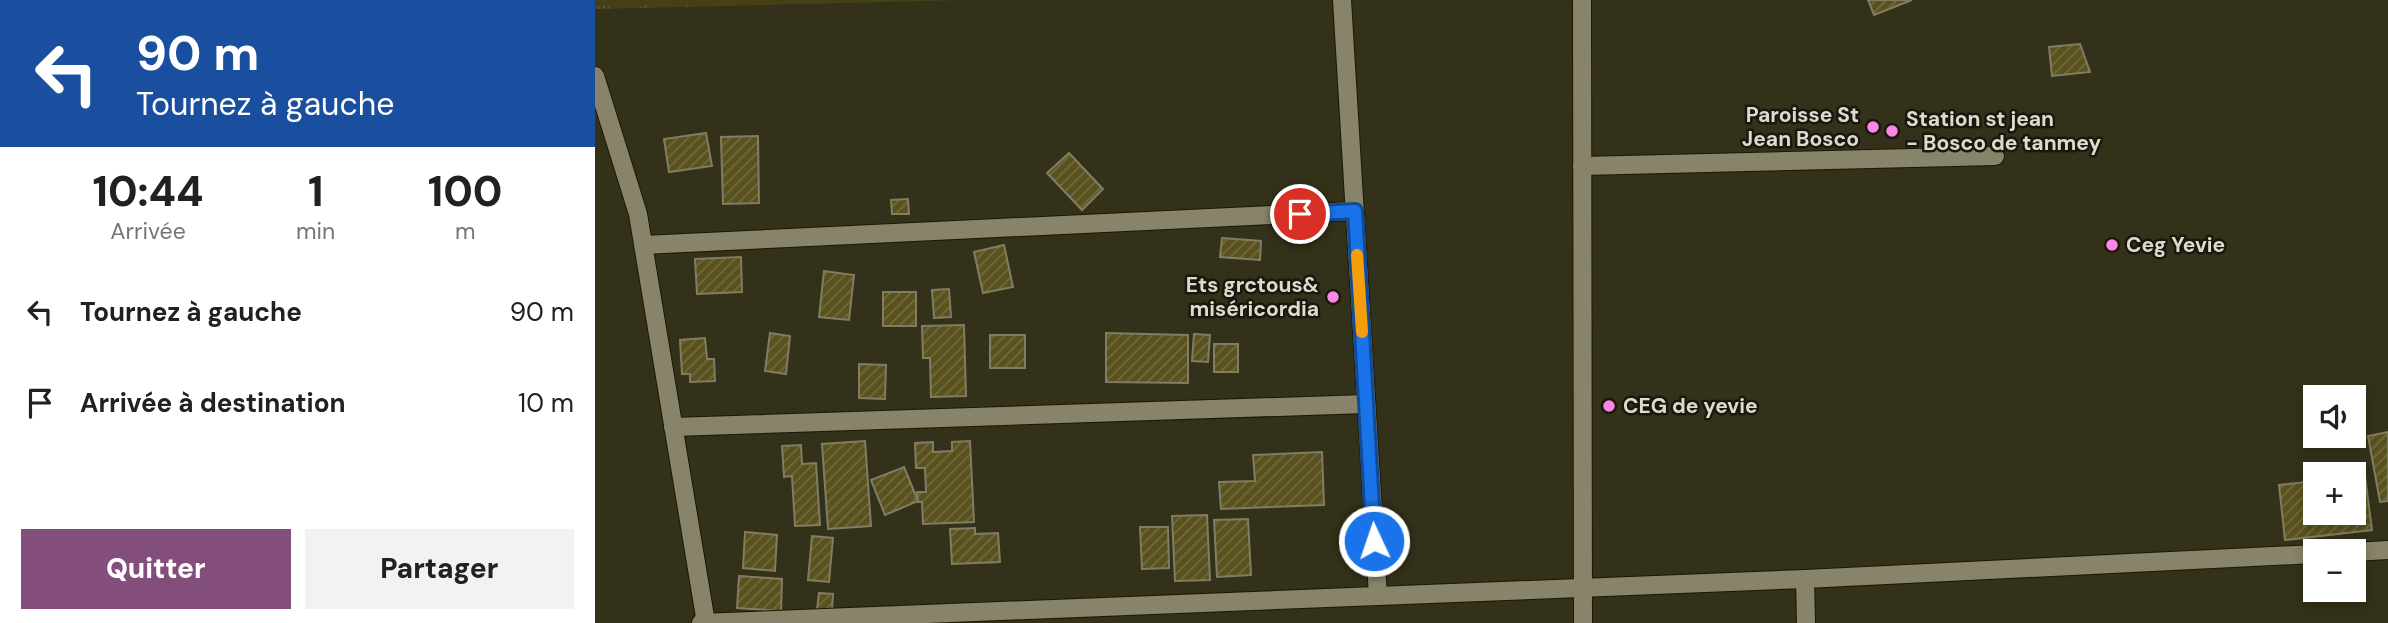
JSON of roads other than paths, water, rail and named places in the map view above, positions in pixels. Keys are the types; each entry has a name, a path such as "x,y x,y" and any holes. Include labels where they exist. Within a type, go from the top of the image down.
{"street":[{"path":"1342,0 1378,596"},
{"path":"1581,0 1583,623"},
{"path":"595,76 638,214 704,623 1805,579 2303,555"},
{"path":"1581,166 1995,156"},
{"path":"643,245 1355,211"},
{"path":"673,427 1366,404"},
{"path":"2366,551 2388,550"},
{"path":"1805,579 1806,623"}],"place":[{"name":"Paroisse St Jean Bosco","path":"1873,127"},
{"name":"Station st jean - Bosco de tanmey","path":"1892,131"},
{"name":"Ceg Yevie","path":"2112,245"},
{"name":"Ets grctous& miséricordia","path":"1333,297"},
{"name":"CEG de yevie","path":"1609,406"}]}
